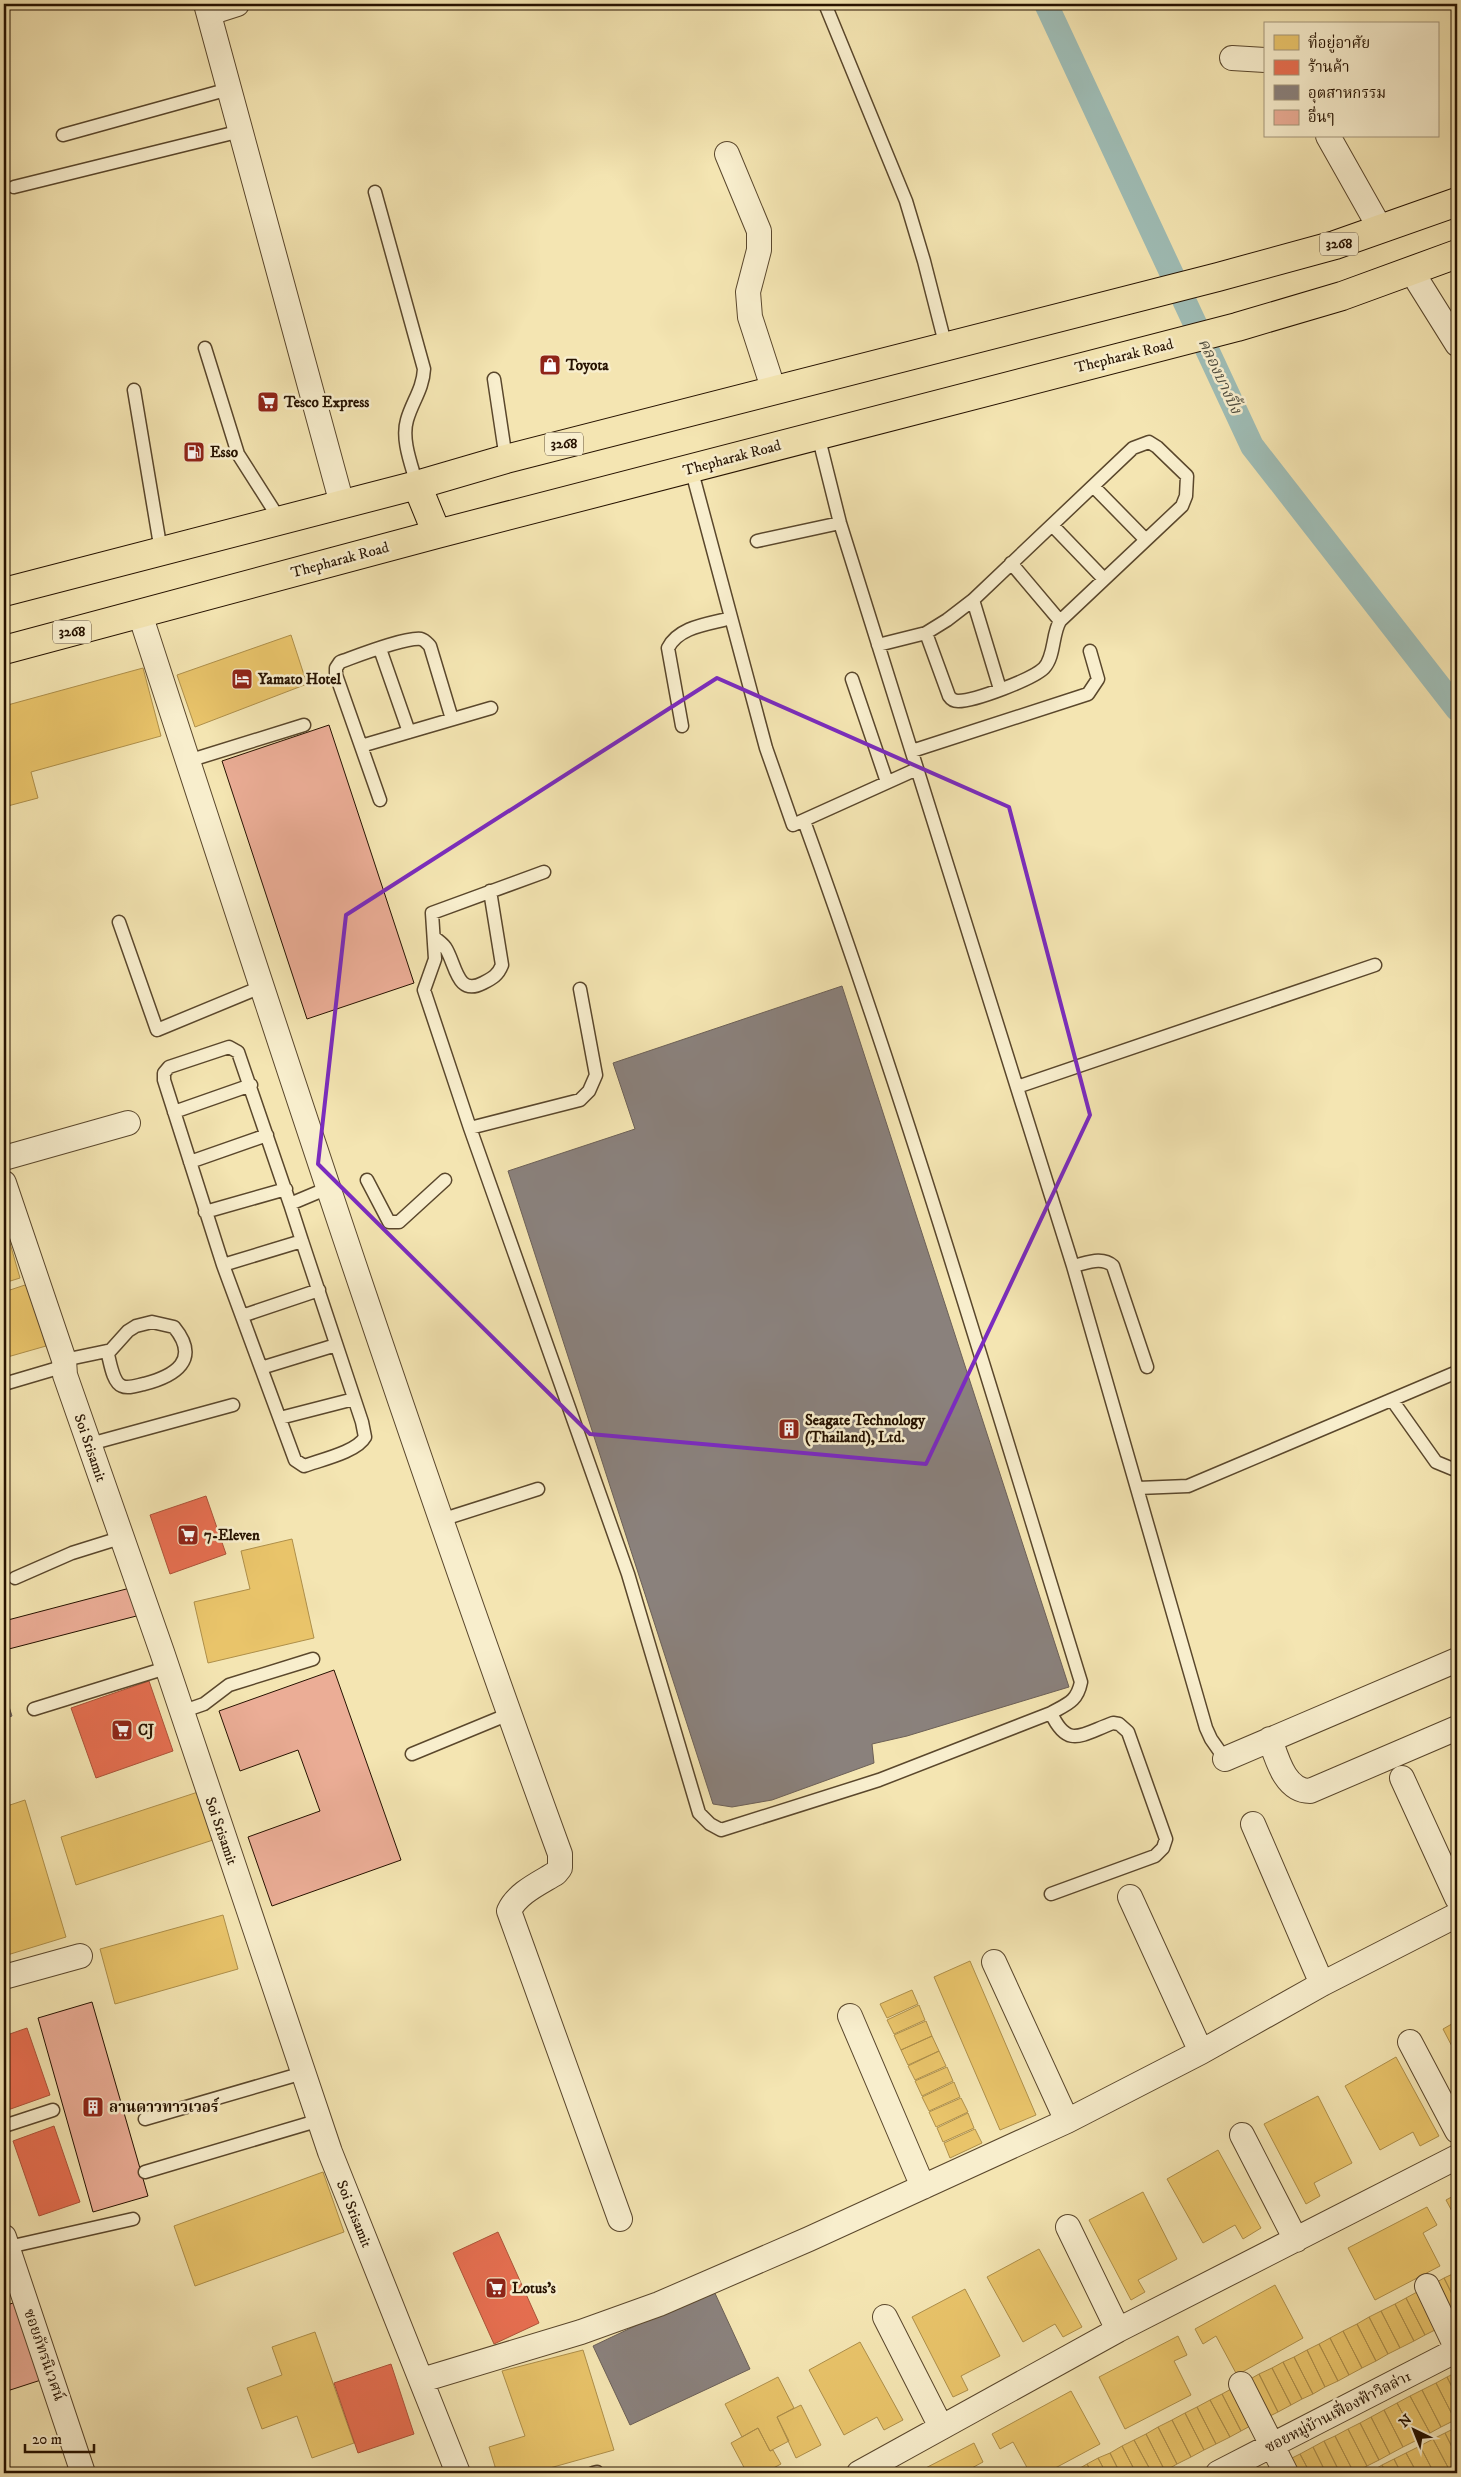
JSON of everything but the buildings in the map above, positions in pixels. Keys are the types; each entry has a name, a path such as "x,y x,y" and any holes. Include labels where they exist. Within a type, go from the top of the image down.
{"main road":[{"name":"3268","path":"4,592 417,485 506,459 1218,277 1381,230 1457,202"},
{"name":"Thepharak Road","path":"4,650 437,534 1236,327 1342,296 1457,254"},
{"path":"417,485 437,534"}],"street":[{"path":"237,4 208,8 342,504"},
{"path":"1232,58 1264,60"},
{"path":"1329,138 1381,230"},
{"path":"728,154 759,231 759,250 748,292 750,317 774,390"},
{"path":"1412,272 1457,344"},
{"path":"140,614 328,1188 441,1520 560,1854 560,1868 512,1903 509,1910 620,2219"},
{"path":"4,1158 128,1123"},
{"name":"Soi Srisamit","path":"4,1182 65,1363 65,1375 330,2152 458,2473"},
{"path":"1225,1758 1457,1660"},
{"path":"1270,1739 1289,1782 1301,1791 1310,1790 1457,1728"},
{"path":"1402,1778 1457,1898"},
{"path":"1253,1824 1322,1984"},
{"path":"1130,1897 1200,2052"},
{"path":"422,2380 581,2332 660,2304 810,2239 1067,2121 1457,1914"},
{"path":"4,1977 80,1956"},
{"path":"994,1962 1067,2121"},
{"path":"850,2016 923,2187"},
{"path":"1410,2042 1457,2131"},
{"path":"1242,2135 1296,2240"},
{"path":"859,2473 1118,2330 1457,2156"},
{"path":"1068,2227 1118,2330"},
{"name":"ซอยภัทรนิเวศน์","path":"5,2244 83,2473"},
{"path":"1427,2286 1457,2349"},
{"path":"885,2317 941,2427"},
{"name":"ซอยหมู่บ้านเฟื่องฟ้าวิลล่า1","path":"1218,2473 1457,2349"},
{"path":"1241,2384 1286,2473"}],"lane":[{"path":"825,4 906,200 946,347"},
{"path":"63,135 230,89"},
{"path":"14,187 240,131"},
{"path":"375,192 424,369 420,392 406,422 406,441 417,485"},
{"path":"205,348 238,454 280,520"},
{"path":"494,379 506,459"},
{"path":"134,390 161,551"},
{"path":"818,435 840,523 1073,1266 1206,1728 1211,1740 1225,1758"},
{"path":"878,645 926,633 973,600 1133,448 1149,442 1157,447 1186,476 1186,496 1182,506 1103,578 1060,621 1056,628 1048,661 1044,668 1019,683 958,702 952,700 949,696 926,633"},
{"path":"691,468 766,748 794,825 917,769"},
{"path":"1093,486 1145,539"},
{"path":"757,541 840,523"},
{"path":"1052,525 1103,578"},
{"path":"1011,563 1060,621"},
{"path":"973,600 1000,689"},
{"path":"682,726 668,648 672,640 685,631 731,618"},
{"path":"380,800 336,675 336,668 340,662 414,639 426,641 430,646 452,719"},
{"path":"380,649 409,732"},
{"path":"912,751 1088,694 1095,687 1098,679 1090,651"},
{"path":"852,679 887,782"},
{"path":"361,746 490,708"},
{"path":"188,761 304,725"},
{"path":"544,872 432,913 435,959 424,990 470,1128 628,1574 700,1813 710,1824 721,1830 879,1780 1050,1713 1071,1702 1078,1694 1081,1682 942,1232 855,965 804,821"},
{"path":"434,937 445,947 459,981 466,985 478,986 494,978 502,965 490,891"},
{"path":"119,922 157,1030 262,987"},
{"path":"1017,1087 1375,966"},
{"path":"470,1128 580,1100 589,1091 596,1075 580,989"},
{"path":"229,1047 238,1052 251,1085 362,1422 365,1437 362,1442 352,1449 304,1466 295,1460 223,1265 164,1080 164,1073 169,1067 229,1047"},
{"path":"174,1112 251,1085"},
{"path":"190,1162 267,1135"},
{"path":"368,1180 389,1222 393,1224 399,1222 445,1180"},
{"path":"290,1204 328,1188"},
{"path":"205,1212 286,1189"},
{"path":"223,1265 302,1242"},
{"path":"1073,1266 1100,1260 1107,1260 1114,1266 1147,1367"},
{"path":"242,1316 319,1290"},
{"path":"4,1384 107,1351 113,1348 128,1331 152,1322 174,1327 185,1350 185,1361 181,1367 164,1379 129,1387 122,1386 116,1381 107,1351"},
{"path":"261,1368 336,1345"},
{"path":"1138,1488 1188,1486 1457,1372"},
{"path":"280,1418 354,1399"},
{"path":"1392,1400 1436,1462 1453,1469 1457,1468"},
{"path":"90,1444 233,1405"},
{"path":"441,1520 538,1489"},
{"path":"15,1578 72,1554 120,1538"},
{"path":"181,1712 204,1704 229,1685 313,1659"},
{"path":"34,1708 166,1668"},
{"path":"1050,1713 1058,1730 1066,1736 1076,1736 1113,1723 1124,1727 1128,1732 1166,1839 1163,1848 1155,1856 1051,1894"},
{"path":"412,1754 509,1714"},
{"path":"145,2119 303,2072"},
{"path":"4,2126 54,2110"},
{"path":"145,2172 320,2120"},
{"path":"5,2244 133,2219"}],"highlighted area":[{"path":"717,678 1009,807 1090,1115 926,1464 590,1434 318,1164 346,915"}],"waterway":[{"name":"คลองบางปิ้ง","path":"1046,4 1252,446 1457,709"}],"place":[{"name":"Toyota","path":"550,365"},
{"name":"Tesco Express","path":"268,402"},
{"name":"Esso","path":"194,452"},
{"name":"Yamato Hotel","path":"242,679"},
{"name":"Seagate Technology (Thailand), Ltd.","path":"789,1429"},
{"name":"7-Eleven","path":"188,1535"},
{"name":"CJ","path":"122,1730"},
{"name":"ลานดาวทาวเวอร์","path":"93,2107"},
{"name":"Lotus's","path":"496,2288"}]}
